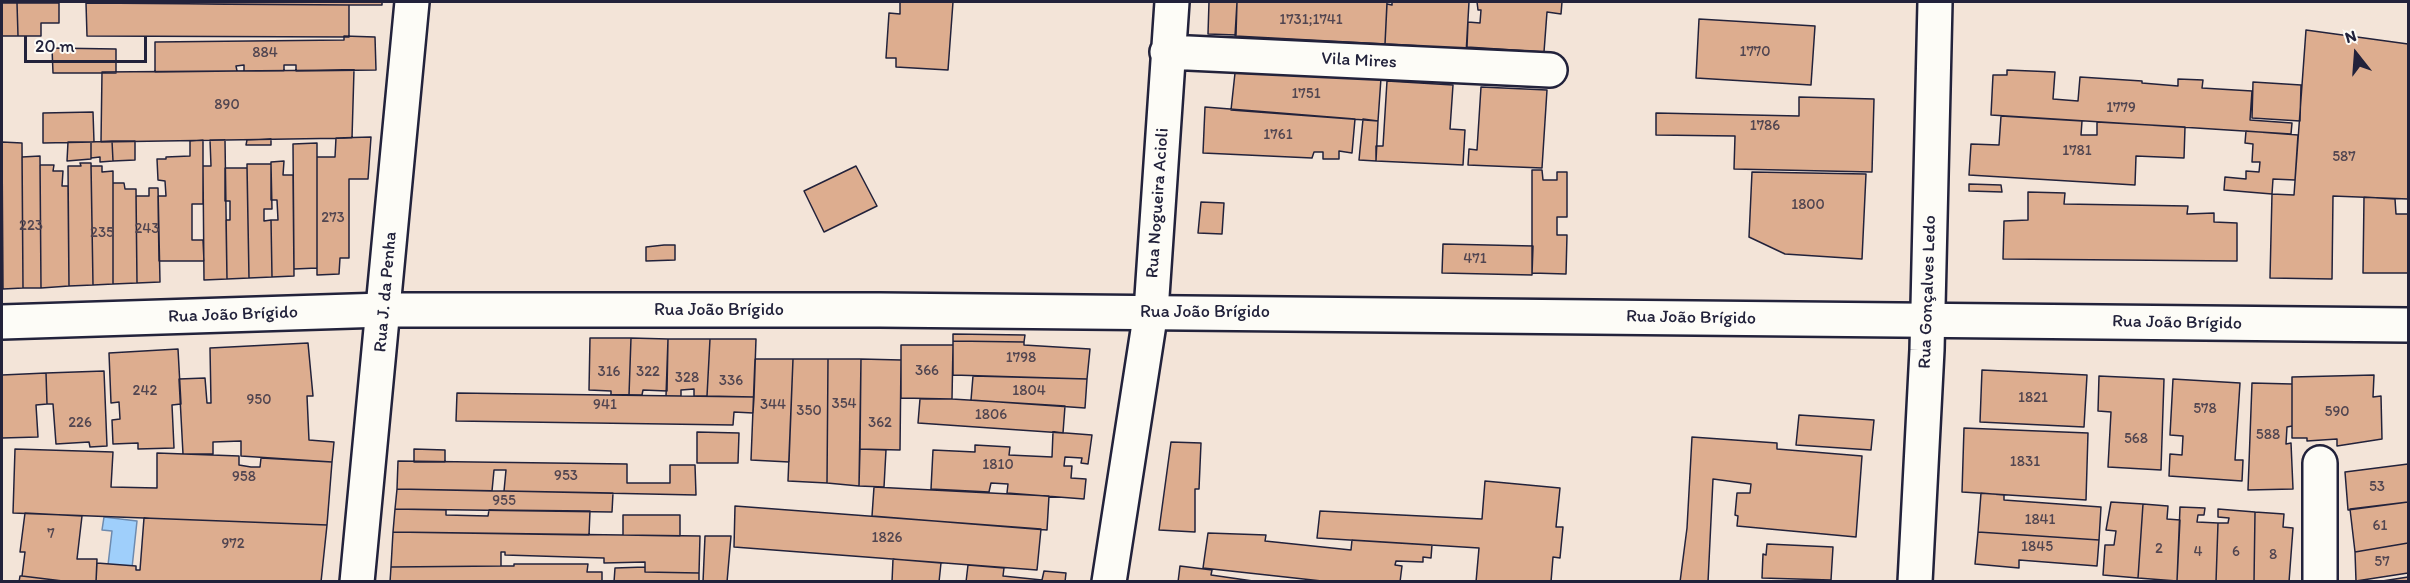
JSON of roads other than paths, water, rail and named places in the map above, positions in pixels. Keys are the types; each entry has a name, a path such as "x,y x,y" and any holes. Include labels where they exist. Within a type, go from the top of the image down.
{"street":[{"name":"Rua J. da Penha","path":"357,582 412,2"},
{"name":"Rua Nogueira Acioli","path":"1109,582 1151,311 1172,2"},
{"name":"Rua Gonçalves Ledo","path":"1915,582 1928,320 1935,2"},
{"name":"Vila Mires","path":"1167,52 1550,70"},
{"name":"Rua João Brígido","path":"2,322 384,310 1151,311 2409,325"},
{"path":"2320,463 2320,582"}],"water":[{"path":"104,517 137,521 132,568 108,565 112,531 102,530"}]}
